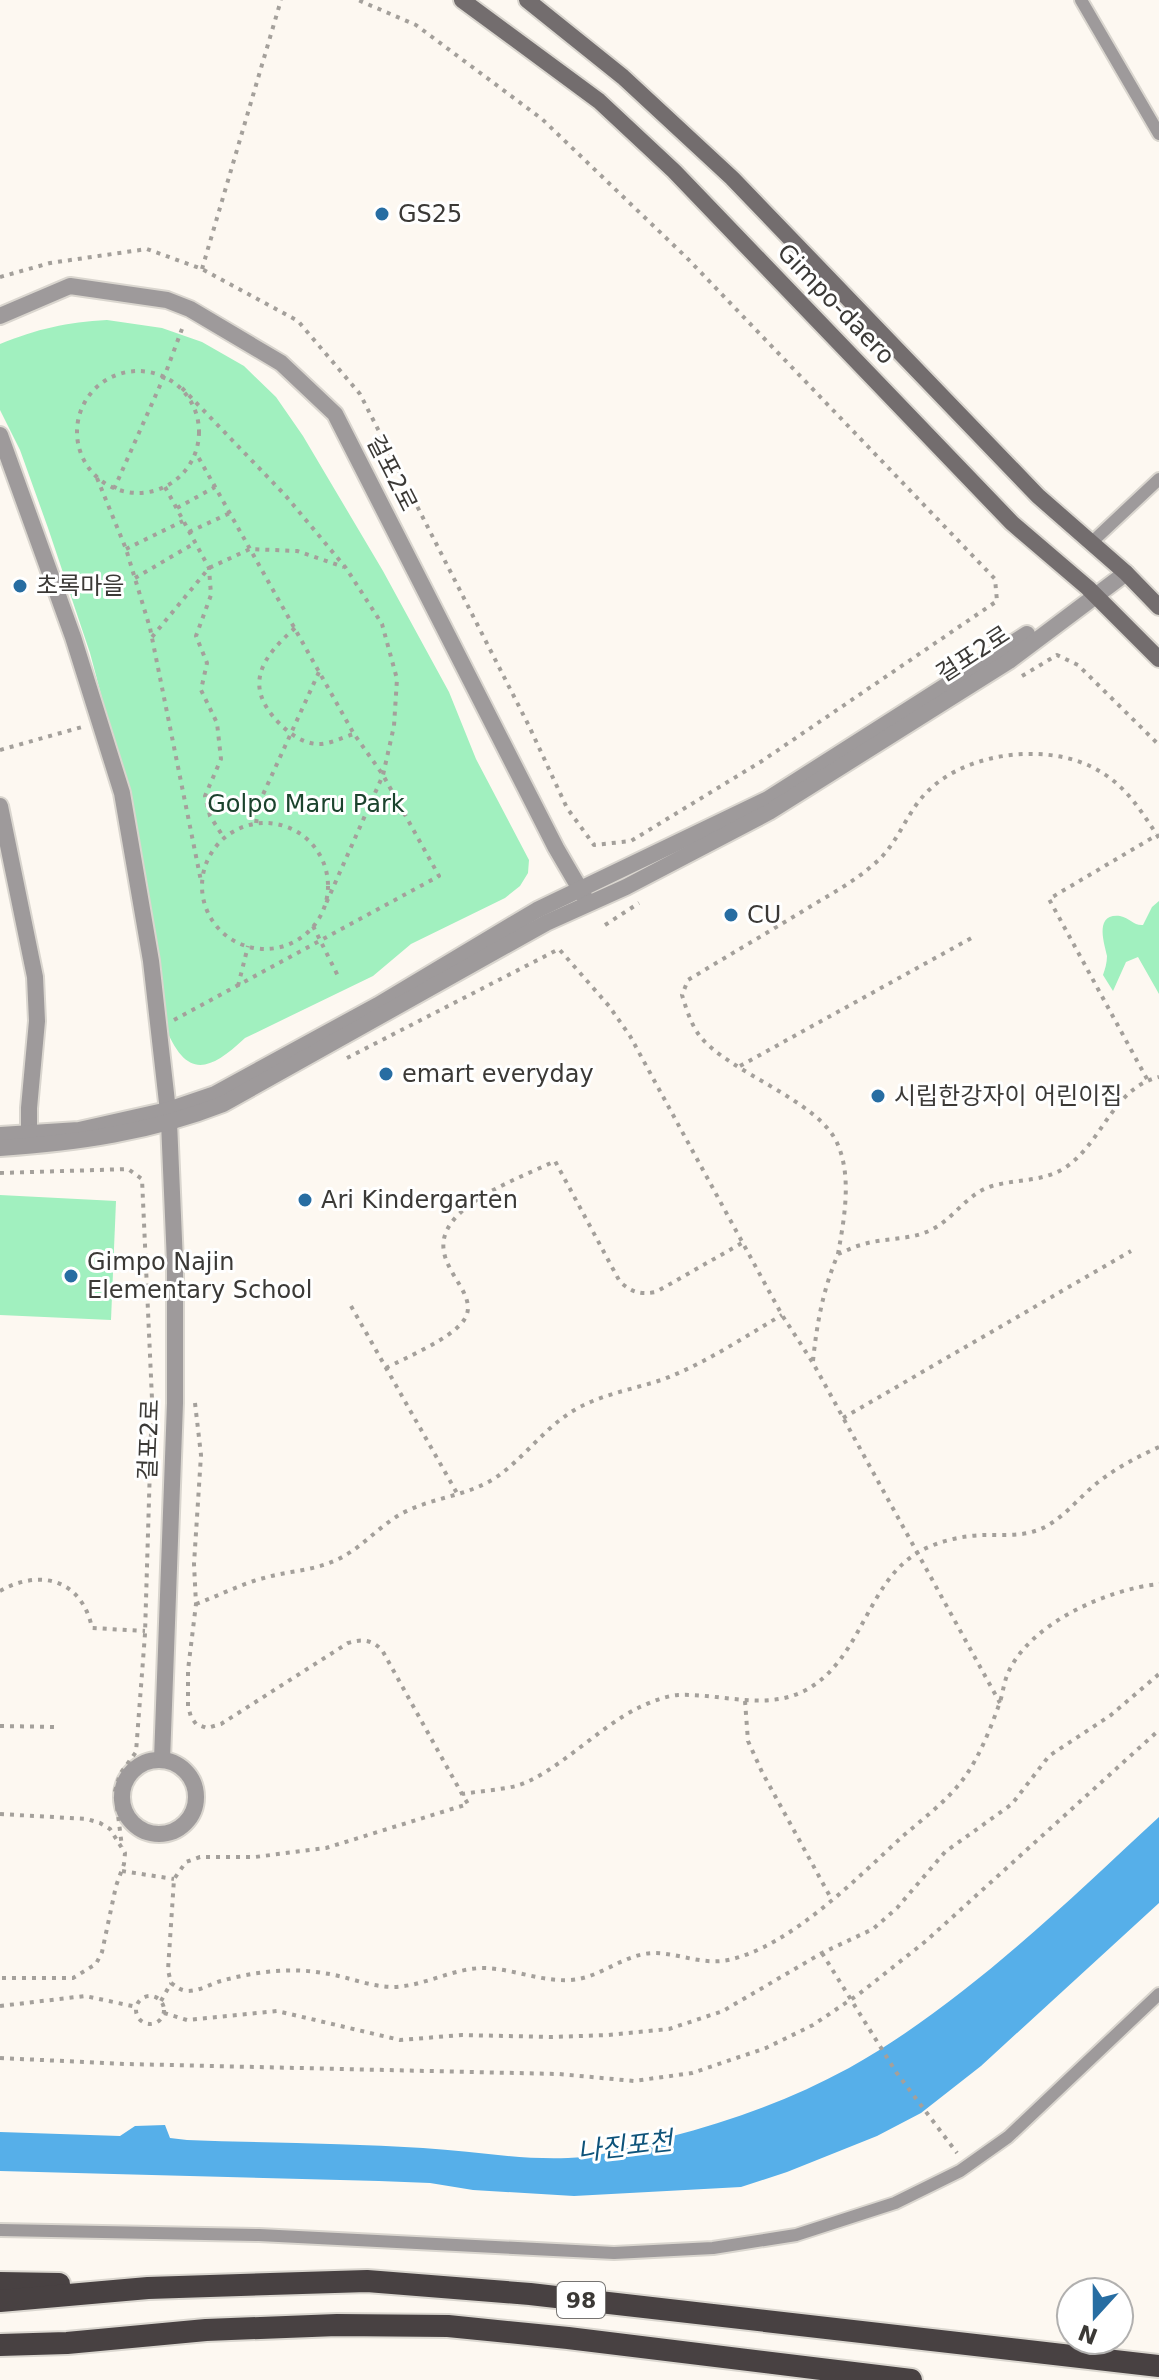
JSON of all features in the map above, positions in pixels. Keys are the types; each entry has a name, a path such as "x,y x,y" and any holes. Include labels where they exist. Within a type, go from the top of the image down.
{"highway":[{"name":"98","path":"0,2301 148,2288 367,2281 530,2294 1159,2366"},
{"path":"0,2283 148,2288"},
{"name":"98","path":"0,2345 67,2343 206,2330 337,2325 448,2326 911,2380"},
{"path":"0,2360 67,2343"}],"main road":[{"name":"Gimpo-daero","path":"462,0 599,101 674,171 1012,523 1092,592 1159,659"},
{"name":"Gimpo-daero","path":"527,0 623,77 732,178 1038,496 1159,607"}],"street":[{"name":"걸포2로","path":"0,316 70,286 167,300 190,309 281,363 335,414 556,848 585,896"},
{"name":"걸포2로","path":"0,435 73,637 122,793 151,961 168,1116 175,1263 175,1403 162,1760"},
{"name":"걸포2로","path":"29,1140 168,1116 215,1094 378,1005 537,910 585,896 617,874 768,799 1021,639 1122,570"},
{"path":"0,806 35,977 37,1021 29,1140"},
{"path":"0,1135 29,1140"},
{"path":"0,1148 29,1140"},
{"path":"162,1760 185,1770 196,1793 190,1818 181,1827 157,1835 144,1832 133,1824 125,1814 122,1792 131,1772 150,1761 162,1760"}],"lane":[{"path":"1081,0 1159,134"},
{"path":"1091,543 1159,479"},
{"path":"0,2230 259,2235 614,2253 713,2248 796,2235 842,2223 925,2190 967,2166 1017,2129 1159,1994"}],"path":[{"path":"0,277 50,263 147,249 202,269 281,0"},
{"path":"358,0 416,25 542,119 687,258 995,579 997,601 762,761 631,841 594,845 567,808 529,726"},
{"path":"114,489 182,329"},
{"path":"126,371 145,371 164,376 182,388 285,495 346,568 382,624 397,679 394,726 383,775 324,908 313,926 295,942 261,948 248,946 224,934 211,919 203,901 152,638 126,549 97,478 85,463 78,445 77,425 92,390 107,378 126,371"},
{"path":"97,478 114,489 135,493 156,491 175,482 190,466 196,453 200,426 194,405 182,388"},
{"path":"167,1024 439,876 383,775 354,734 196,453"},
{"path":"165,487 209,568 211,595 196,636 207,663 201,690 217,723 221,759 205,796 210,816 224,838"},
{"path":"177,508 215,487"},
{"path":"189,532 230,513"},
{"path":"126,549 183,521"},
{"path":"135,578 195,543"},
{"path":"152,638 209,568 250,549 297,551 346,568"},
{"path":"295,628 273,648 260,674 258,695 266,710 291,735 319,745 354,734"},
{"path":"1057,655 1078,665 1159,745"},
{"path":"256,823 260,801 319,672"},
{"path":"0,750 99,722"},
{"path":"813,1363 818,1312 838,1254 844,1221 844,1167 838,1143 824,1125 717,1051 698,1034 682,995 688,980 875,864 887,852 908,815 927,791 949,774 1004,756 1031,753 1078,762 1103,773 1126,792 1158,836 1049,899 1147,1079"},
{"path":"201,881 206,860 236,829 256,823 278,824 298,832 314,846 325,865 328,886 324,908"},
{"path":"313,926 339,978"},
{"path":"740,1066 975,936"},
{"path":"237,987 248,946"},
{"path":"346,1058 559,949 609,1006 630,1036 742,1243 813,1363 1000,1703"},
{"path":"838,1254 861,1244 932,1230 977,1193 992,1186 1040,1179 1064,1168 1082,1152 1110,1112 1130,1091 1147,1079 1159,1077"},
{"path":"386,1368 452,1332 464,1320 469,1309 466,1298 445,1261 442,1245 446,1231 457,1216 472,1203 555,1161 620,1282 641,1295 656,1292 742,1243"},
{"path":"0,1173 128,1169 142,1179 152,1399 145,1631 136,1752 120,1774 115,1791 122,1847"},
{"path":"842,1418 1131,1251"},
{"path":"351,1306 458,1495"},
{"path":"196,1604 260,1579 333,1562 407,1511 493,1480 547,1430 575,1410 600,1397 684,1370 782,1315"},
{"path":"462,1794 518,1785 546,1770 605,1727 653,1702 675,1695 745,1701 788,1697 820,1681 850,1647 878,1597 917,1553 953,1539 1013,1535 1048,1526 1108,1475 1159,1447"},
{"path":"0,1591 18,1581 41,1578 63,1585 79,1597 89,1612 92,1628 145,1631"},
{"path":"207,1728 221,1724 348,1643 362,1639 375,1643 382,1650 468,1804 326,1848 255,1857 200,1857 186,1862 174,1879 168,1970 171,1983 182,1991 263,1973 308,1970 360,1983 392,1987 419,1984 474,1968 502,1968 533,1976 572,1980 649,1953 711,1963 751,1952 791,1931 832,1900 944,1801 975,1762 1000,1703 1009,1672 1019,1656 1059,1620 1107,1597 1159,1584"},
{"path":"164,2013 187,2020 277,2011 400,2040 462,2035 608,2035 669,2029 723,2011 822,1953 873,1929 897,1908 945,1852 1012,1804 1049,1756 1111,1715 1159,1674"},
{"path":"745,1701 748,1741 832,1900"},
{"path":"0,1726 55,1727"},
{"path":"0,2058 559,2074 634,2081 692,2073 766,2048 813,2025 850,2000 926,1941 1159,1730"},
{"path":"0,1814 87,1819 100,1823 110,1829 125,1853 102,1952 96,1964 73,1978 0,1978"},
{"path":"122,1871 174,1879"},
{"path":"822,1953 896,2072 967,2166"},
{"path":"161,2001 171,1983"},
{"path":"0,2006 85,1996 137,2007"},
{"path":"154,1996 161,2001 164,2013 159,2021 149,2024 138,2016 137,2007 145,1997 154,1996"}],"green space":[{"name":"Golpo Maru Park","path":"107,320 162,328 202,342 244,366 276,397 303,436 383,571 449,692 476,759 529,860 528,873 520,886 505,898 411,944 373,976 245,1038 208,1064 198,1065 180,1054 164,1024 127,792 90,653 20,450 0,410 0,344 52,327"},
{"path":"1159,901 1159,994 1138,957 1126,962 1113,991 1103,975 1107,956 1103,924 1112,916 1120,916 1143,925 1152,907"},
{"path":"0,1195 116,1201 111,1320 0,1315"}],"water":[{"path":"1159,1817 1159,1903 981,2066 921,2113 877,2136 741,2187 574,2196 473,2190 430,2183 0,2171 0,2132 120,2136 135,2126 165,2125 170,2138 187,2140 394,2146 550,2158 606,2153 716,2124 784,2099 849,2068 932,2014 1011,1952"}],"place":[{"name":"GS25","path":"382,214"},
{"name":"초록마을","path":"20,586"},
{"name":"CU","path":"731,915"},
{"name":"emart everyday","path":"386,1074"},
{"name":"시립한강자이 어린이집","path":"878,1096"},
{"name":"Ari Kindergarten","path":"305,1200"},
{"name":"Gimpo Najin Elementary School","path":"71,1276"}],"water label":[{"name":"나진포천","path":"625,2146"}]}
